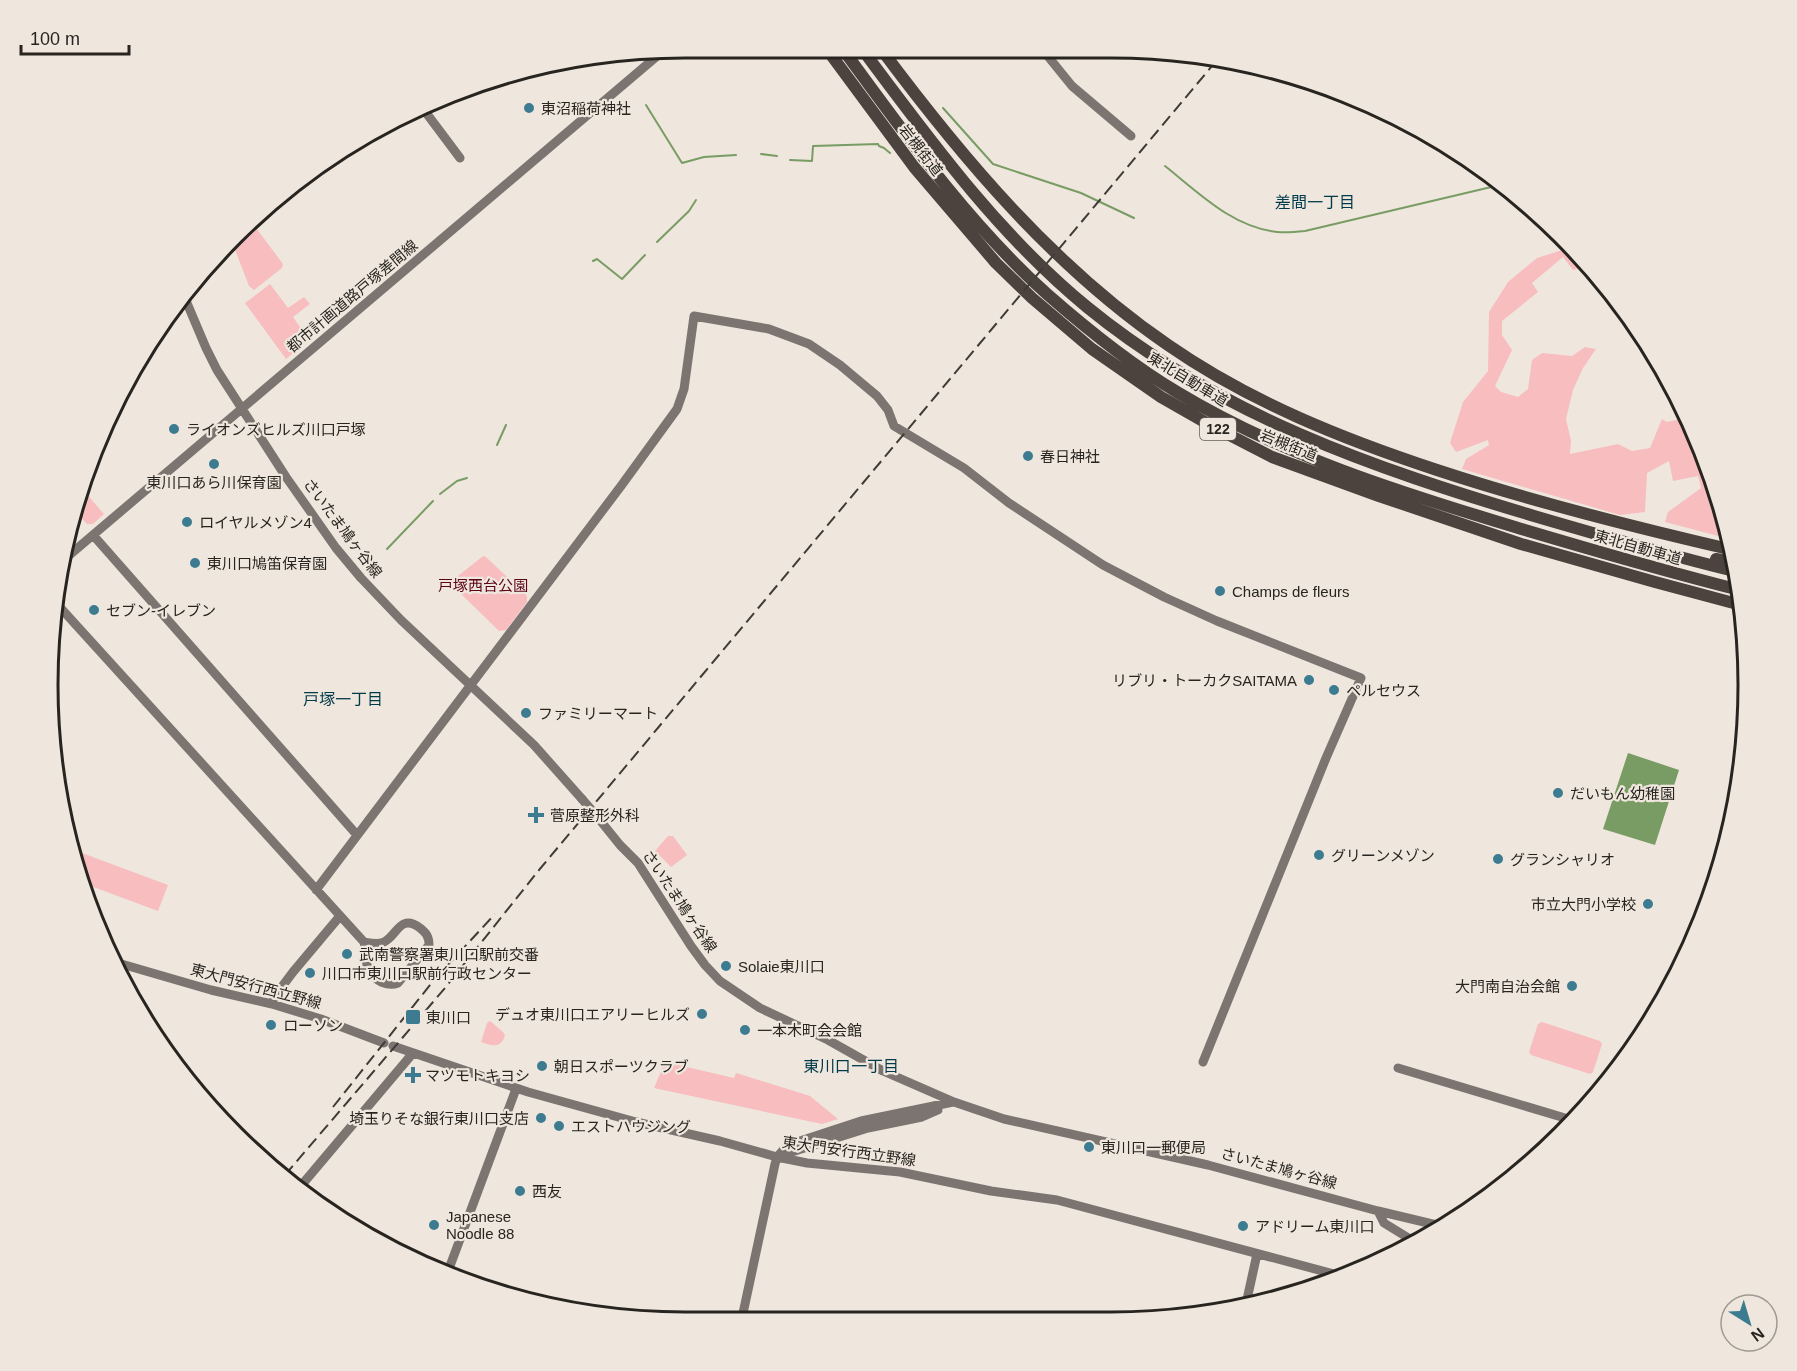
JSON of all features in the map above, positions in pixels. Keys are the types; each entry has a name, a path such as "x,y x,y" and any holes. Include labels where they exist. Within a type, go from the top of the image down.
{"highway":[{"name":"岩槻街道","path":"833,58 914,167 996,263 1032,298 1092,349 1161,397 1272,456 1379,496 1521,544 1733,602"},
{"name":"東北自動車道","path":"850,58 941,180 999,247 1047,294 1086,327 1122,356 1178,393 1237,425 1361,477 1555,539 1730,587"},
{"name":"東北自動車道","path":"870,58 953,169 1010,234 1086,306 1121,334 1178,372 1218,395 1325,446 1445,490 1632,545 1727,569"},
{"name":"岩槻街道","path":"888,58 960,150 1009,205 1062,258 1107,300 1160,339 1226,381 1329,431 1419,464 1543,503 1722,547"},
{"path":"1632,545 1726,561"}],"street":[{"path":"1049,58 1072,86 1131,136"},
{"name":"都市計画道路戸塚差間線","path":"74,551 653,60"},
{"path":"427,114 460,158"},
{"name":"さいたま鳩ヶ谷線","path":"188,305 211,360 318,523 354,570 401,620 534,745 638,863 691,946 720,981 760,1008 828,1040 883,1071 954,1102 1004,1119 1208,1165 1432,1224"},
{"path":"316,890 677,409 684,389 694,316 769,329 809,344 840,365 877,396 888,410 894,426 964,468 1009,503 1103,565 1164,597 1217,621 1361,678 1322,768 1203,1062"},
{"path":"93,535 357,835"},
{"path":"63,611 364,942 369,971 377,979 388,985 398,983 429,945 427,934 415,924 409,923 400,926 383,943 364,942"},
{"path":"272,1004 275,996 293,972 340,916"},
{"name":"東大門安行西立野線","path":"124,965 321,1018 516,1089 626,1119 807,1163 900,1172 991,1191 1057,1200 1329,1273"},
{"path":"304,1183 413,1053"},
{"path":"1398,1068 1565,1118"},
{"path":"450,1266 516,1089"},
{"path":"743,1312 777,1157 868,1128 922,1117 954,1102"},
{"path":"1378,1211 1384,1222 1408,1237"},
{"path":"1248,1297 1257,1254"}],"green space":[{"path":"256,229 283,264 282,268 254,290 249,286 235,250"},
{"path":"1562,250 1580,268 1573,270 1563,257 1532,283 1538,292 1502,321 1502,335 1512,350 1495,386 1501,392 1518,397 1528,389 1532,360 1542,353 1572,356 1585,347 1596,349 1583,368 1573,390 1566,419 1571,441 1570,454 1618,444 1632,451 1650,448 1662,419 1667,422 1679,419 1705,484 1720,536 1665,522 1668,512 1701,488 1698,476 1673,481 1669,461 1647,473 1645,512 1620,515 1462,469 1466,459 1489,445 1488,440 1456,452 1450,443 1463,402 1488,371 1489,312 1508,282 1537,258"},
{"path":"270,284 288,308 304,297 310,304 293,317 309,340 286,359 245,303"},
{"path":"88,496 104,514 93,524 87,524 82,518"},
{"name":"戸塚西台公園","path":"483,556 527,596 527,602 506,630 499,631 453,586 453,580"},
{"path":"668,836 673,836 687,855 671,867 655,851"},
{"path":"81,853 168,885 158,911 92,886"},
{"path":"490,1021 505,1035 499,1044 481,1042 487,1023"},
{"path":"1542,1022 1600,1041 1602,1044 1593,1072 1590,1074 1531,1055 1529,1052 1538,1024"},
{"path":"665,1062 734,1078 736,1073 810,1096 838,1119 822,1124 654,1088"}],"shaded area":[{"path":"1628,753 1679,770 1655,845 1603,829"}],"waterway":[{"path":"646,105 682,163 704,157 736,155"},
{"path":"943,108 993,164 1081,193 1134,218"},
{"path":"790,160 812,161 813,146 878,144 890,153"},
{"path":"761,154 777,156"},
{"path":"1165,166 1231,216 1261,229 1280,232 1305,231 1492,187"},
{"path":"657,242 689,211 696,200"},
{"path":"593,261 597,259 622,279 645,255"},
{"path":"497,445 506,425"},
{"path":"440,494 457,481 467,478"},
{"path":"387,549 433,501"}],"railway":[{"path":"289,1171 445,988 539,870 1211,67"},
{"path":"333,1107 434,980 495,914"}],"place":[{"name":"東沼稲荷神社","path":"529,108"},
{"name":"ライオンズヒルズ川口戸塚","path":"174,429"},
{"name":"春日神社","path":"1028,456"},
{"name":"東川口あら川保育園","path":"214,464"},
{"name":"ロイヤルメゾン4","path":"187,522"},
{"name":"東川口鳩笛保育園","path":"195,563"},
{"name":"Champs de fleurs","path":"1220,591"},
{"name":"セブン-イレブン","path":"94,610"},
{"name":"リブリ・トーカクSAITAMA","path":"1309,680"},
{"name":"ペルセウス","path":"1334,690"},
{"name":"ファミリーマート","path":"526,713"},
{"name":"だいもん幼稚園","path":"1558,793"},
{"name":"菅原整形外科","path":"536,815"},
{"name":"グリーンメゾン","path":"1319,855"},
{"name":"グランシャリオ","path":"1498,859"},
{"name":"市立大門小学校","path":"1648,904"},
{"name":"武南警察署東川口駅前交番","path":"347,954"},
{"name":"Solaie東川口","path":"726,966"},
{"name":"川口市東川口駅前行政センター","path":"310,973"},
{"name":"大門南自治会館","path":"1572,986"},
{"name":"デュオ東川口エアリーヒルズ","path":"702,1014"},
{"name":"東川口","path":"413,1017"},
{"name":"ローソン","path":"271,1025"},
{"name":"一本木町会会館","path":"745,1030"},
{"name":"朝日スポーツクラブ","path":"542,1066"},
{"name":"マツモトキヨシ","path":"413,1075"},
{"name":"埼玉りそな銀行東川口支店","path":"541,1118"},
{"name":"エストハウジング","path":"559,1126"},
{"name":"東川口一郵便局","path":"1089,1147"},
{"name":"西友","path":"520,1191"},
{"name":"Japanese Noodle 88","path":"434,1225"},
{"name":"アドリーム東川口","path":"1243,1226"}],"district":[{"name":"差間一丁目","path":"1315,202"},
{"name":"戸塚一丁目","path":"343,699"},
{"name":"東川口一丁目","path":"851,1066"}]}
